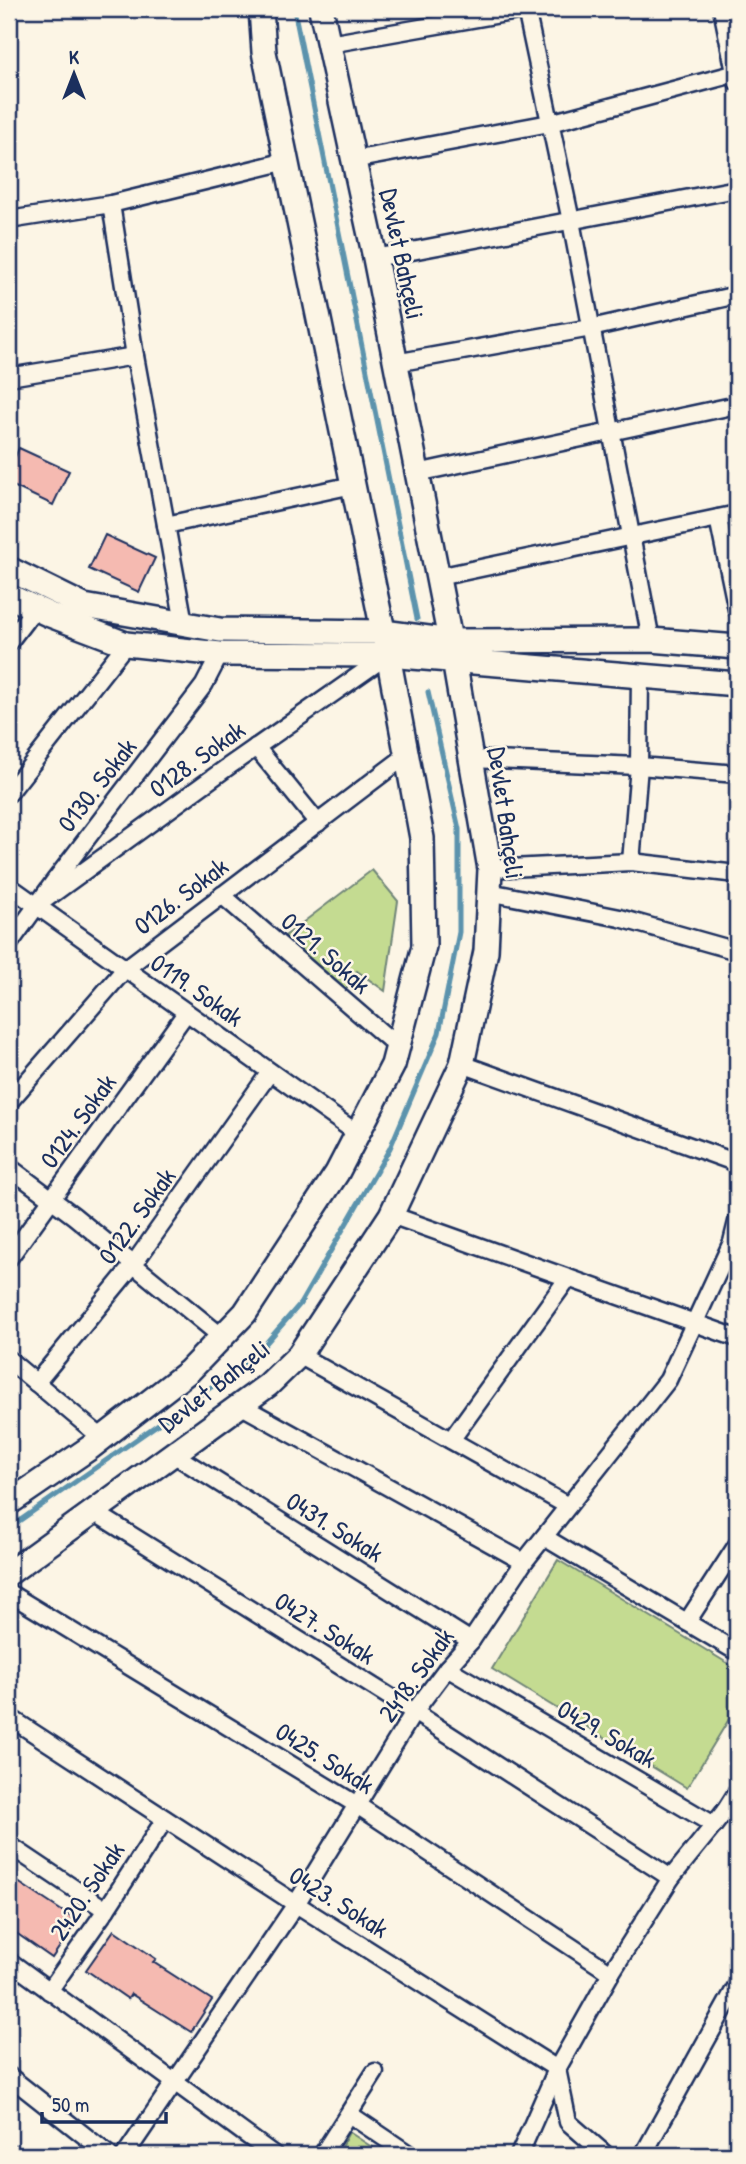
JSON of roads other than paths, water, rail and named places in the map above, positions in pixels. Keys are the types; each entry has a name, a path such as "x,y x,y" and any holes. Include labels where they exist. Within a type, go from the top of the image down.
{"street":[{"name":"Devlet Bahçeli","path":"9,1503 102,1438 189,1371 245,1313 337,1173 393,1065 424,946 422,838 388,655 264,52 261,9"},
{"name":"Devlet Bahçeli","path":"9,1573 268,1385 299,1355 391,1215 462,1064 486,951 491,869 452,650 375,258 321,9"},
{"path":"329,44 527,9 571,221 651,640"},
{"path":"354,160 550,124 737,77 722,9"},
{"path":"9,220 111,204 287,161"},
{"path":"375,258 737,189"},
{"path":"111,204 135,356 184,623"},
{"path":"395,363 591,328 737,295"},
{"path":"9,377 135,356"},
{"path":"417,473 737,405"},
{"path":"166,525 353,485"},
{"path":"438,577 737,514"},
{"path":"718,518 737,610"},
{"path":"9,569 84,606 220,629 383,632 452,650 640,677 737,684"},
{"path":"9,596 126,644 220,654 388,655 651,640 737,647"},
{"path":"9,642 35,608"},
{"path":"9,793 126,644"},
{"name":"0130. Sokak","path":"9,944 204,685 220,654"},
{"name":"0128. Sokak","path":"36,906 388,655"},
{"path":"631,862 639,766 640,677"},
{"path":"256,747 318,823"},
{"name":"0126. Sokak","path":"9,1102 125,969 407,755"},
{"path":"471,759 639,766 737,774"},
{"path":"491,869 631,862 737,874"},
{"name":"0119. Sokak","path":"9,886 358,1134"},
{"path":"489,892 621,918 737,951"},
{"name":"0121. Sokak","path":"222,895 398,1048"},
{"name":"0124. Sokak","path":"9,1258 186,1013"},
{"path":"462,1064 737,1163"},
{"name":"0122. Sokak","path":"36,1383 133,1265 270,1072"},
{"path":"9,1167 222,1337"},
{"path":"391,1215 737,1338"},
{"name":"2418. Sokak","path":"125,2155 296,1904 414,1713 471,1641 524,1562 668,1380 732,1242 737,1222"},
{"path":"451,1440 568,1278"},
{"path":"299,1355 568,1506"},
{"path":"9,1360 102,1438"},
{"path":"240,1405 524,1562"},
{"name":"0431. Sokak","path":"173,1454 471,1641"},
{"name":"0427. Sokak","path":"94,1512 671,1878"},
{"path":"544,1537 737,1652"},
{"path":"687,1622 737,1545"},
{"name":"0425. Sokak","path":"9,1592 357,1805 611,1973"},
{"name":"0429. Sokak","path":"447,1668 714,1825"},
{"name":"0423. Sokak","path":"9,1717 296,1904 557,2069"},
{"path":"519,2155 557,2069 611,1973 671,1878 714,1825 731,1814 737,1792"},
{"name":"2420. Sokak","path":"49,1991 165,1819"},
{"path":"9,1845 106,1910"},
{"path":"9,1961 274,2155"},
{"path":"643,2155 737,1985"},
{"path":"557,2069 568,2122 606,2155"},
{"path":"322,2155 376,2072"},
{"path":"9,2076 109,2155"},
{"path":"349,2114 410,2155"}],"waterway":[{"path":"294,9 417,619"},
{"path":"9,1528 253,1358 300,1304 390,1148 439,1033 459,932 459,829 428,692"}]}
